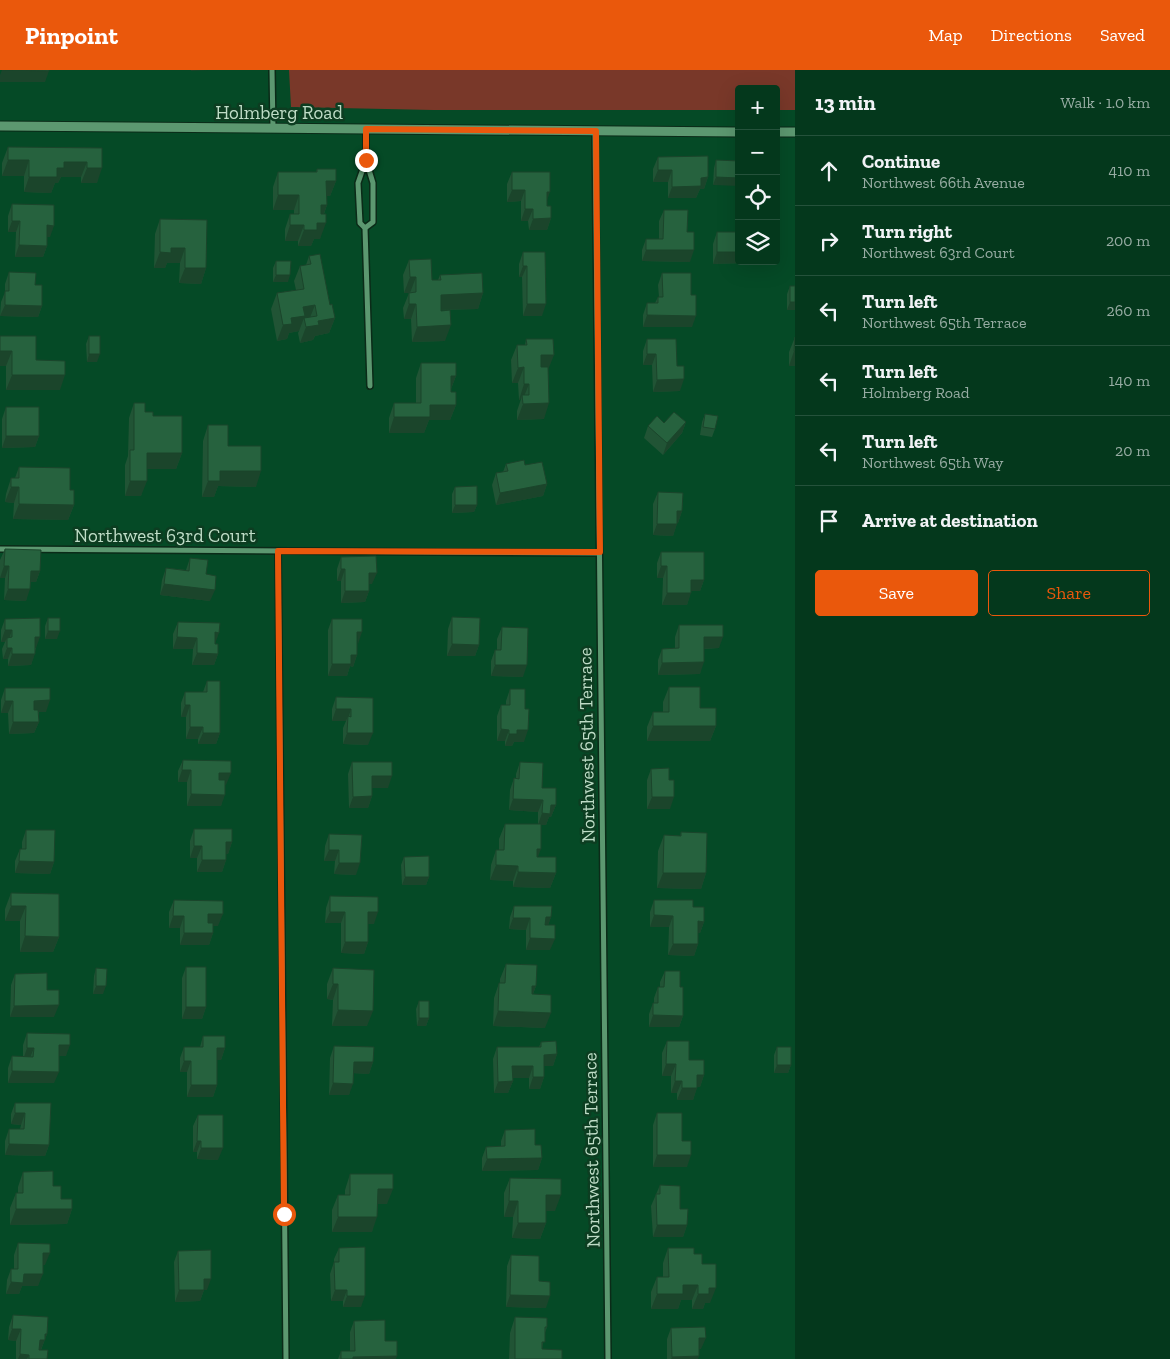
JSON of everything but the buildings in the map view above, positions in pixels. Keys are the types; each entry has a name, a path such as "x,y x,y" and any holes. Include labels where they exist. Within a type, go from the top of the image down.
{"street":[{"path":"272,70 273,128"},
{"name":"Holmberg Road","path":"0,126 735,132"},
{"path":"365,228 373,222 373,182 366,160 366,129"},
{"name":"Northwest 65th Terrace","path":"596,131 608,1359"},
{"path":"780,132 795,132"},
{"path":"366,160 358,183 360,223 365,228 370,386"},
{"name":"Northwest 63rd Court","path":"0,549 600,552"},
{"path":"278,551 286,1359"}],"shaded area":[{"path":"289,70 795,70 795,110 780,110 780,85 735,85 735,110 433,110 291,107"}],"route":[{"path":"284,1214 278,551 600,552 596,131 366,129 366,160"}]}
